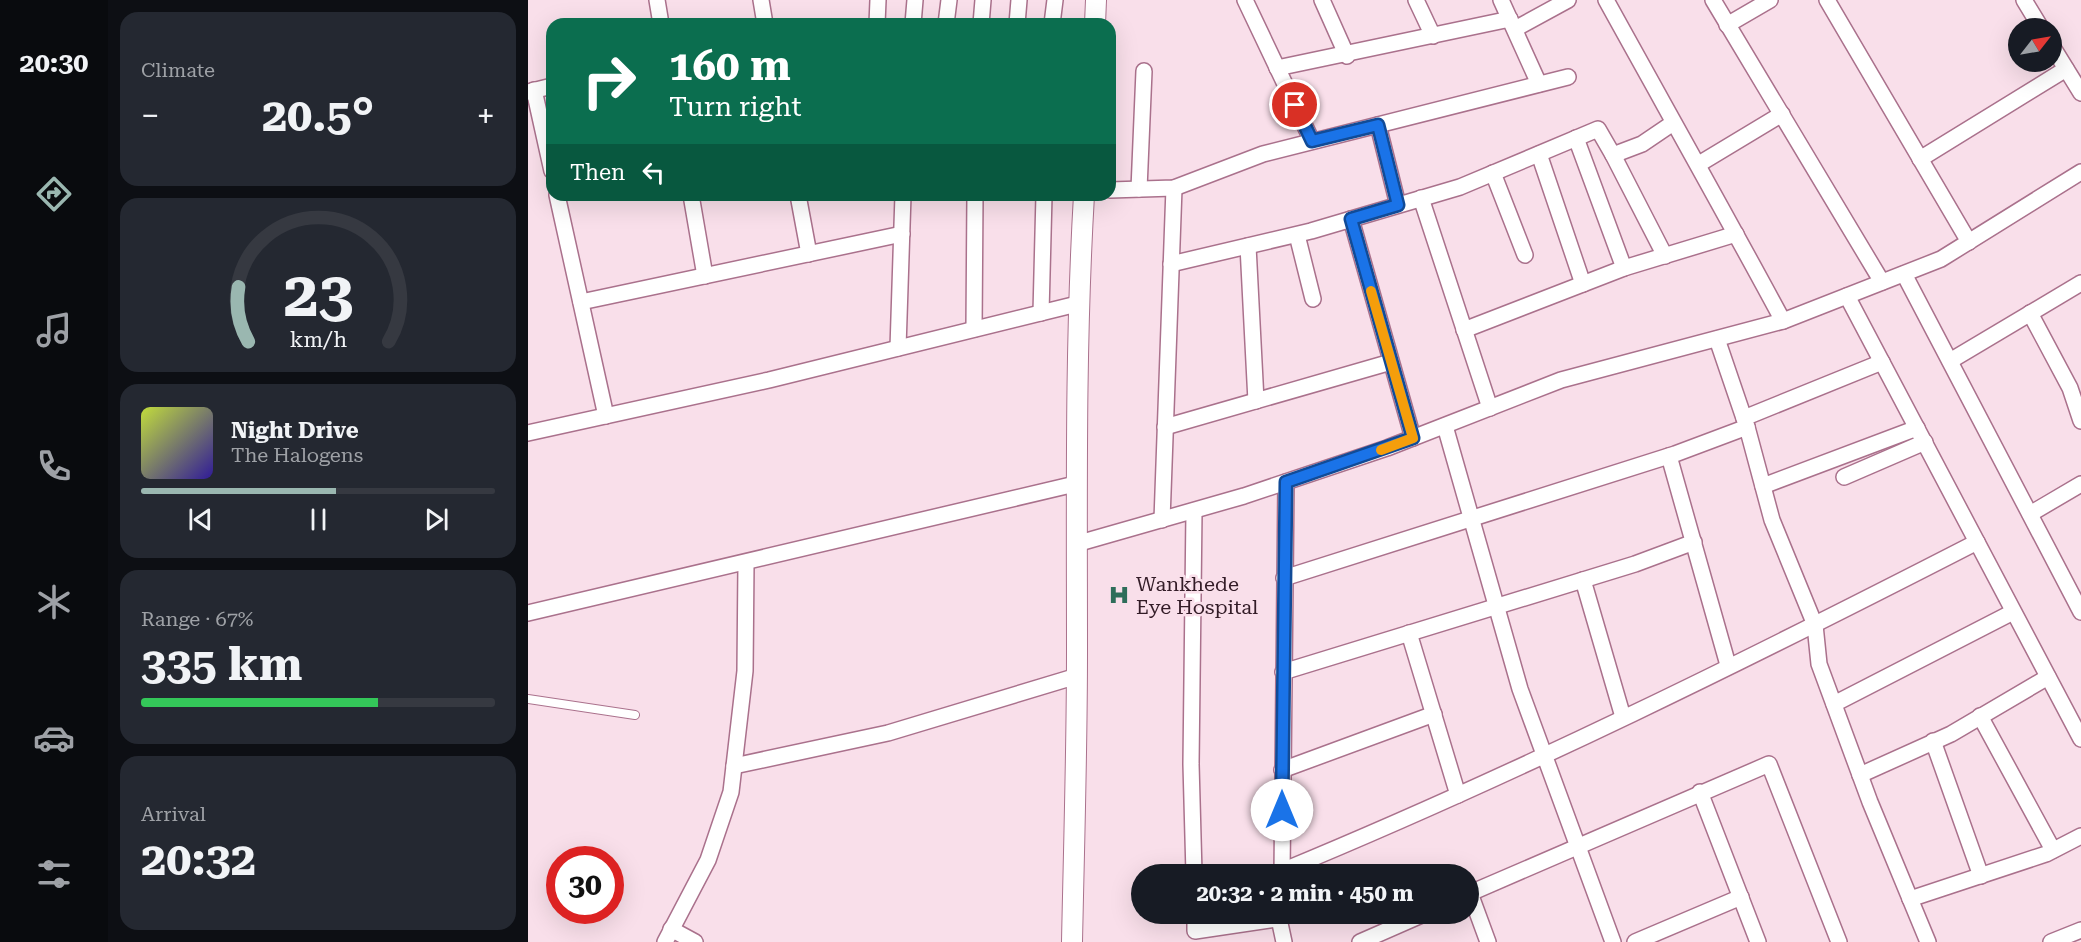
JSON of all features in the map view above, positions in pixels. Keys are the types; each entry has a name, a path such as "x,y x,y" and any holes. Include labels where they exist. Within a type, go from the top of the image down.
{"street":[{"path":"657,0 660,18"},
{"path":"760,0 764,18"},
{"path":"877,18 878,0"},
{"path":"914,18 915,0"},
{"path":"947,18 949,0"},
{"path":"982,18 983,0"},
{"path":"1018,18 1019,0"},
{"path":"1053,18 1055,0"},
{"path":"1095,18 1096,0"},
{"path":"1245,0 1312,141"},
{"path":"1322,0 1347,56"},
{"path":"1416,0 1433,36"},
{"path":"1501,0 1539,84"},
{"path":"1277,68 1347,56 1433,36 1513,24 1568,0"},
{"path":"1606,0 1673,123 1699,164 1783,321"},
{"path":"1713,0 1882,282"},
{"path":"1727,25 1770,0"},
{"path":"1827,0 1969,242"},
{"path":"2024,0 2035,18"},
{"path":"2062,62 2081,93"},
{"path":"1920,159 2066,69"},
{"path":"1139,189 1144,71"},
{"path":"1116,190 1174,188 1263,154 1568,76"},
{"path":"546,87 531,91 546,148"},
{"path":"1699,164 1782,114"},
{"path":"1614,155 1642,144 1673,123"},
{"path":"1378,125 1398,205"},
{"path":"1172,264 1297,235 1421,198 1493,173 1598,129 1614,155 1665,256"},
{"path":"1576,138 1624,268"},
{"path":"1539,154 1583,284"},
{"path":"1076,544 1286,482 1413,438 1561,380 1783,321 1941,259 2081,171"},
{"path":"1493,173 1525,255"},
{"path":"1162,520 1174,188"},
{"path":"1421,198 1490,408"},
{"path":"558,201 606,416"},
{"path":"692,201 705,276"},
{"path":"799,201 809,254"},
{"path":"898,348 903,201"},
{"path":"974,329 975,201"},
{"path":"1041,313 1044,201"},
{"path":"1072,942 1077,676 1075,484 1077,304 1084,201"},
{"path":"1351,219 1413,438"},
{"path":"581,302 902,234"},
{"path":"1464,330 1624,268 1736,234"},
{"path":"1297,235 1313,299"},
{"path":"1248,246 1256,401"},
{"path":"1904,273 2030,514 2076,590 2081,612"},
{"path":"1950,361 2081,283"},
{"path":"1847,296 2081,739"},
{"path":"528,433 898,348 1077,304"},
{"path":"2030,313 2075,384 2081,422"},
{"path":"1717,339 1745,422 1772,520 1815,625 1819,664 1860,775 1928,942"},
{"path":"1165,427 1391,362"},
{"path":"1284,578 1669,456 1882,362"},
{"path":"1445,426 1470,520 1520,688 1576,847 1613,942"},
{"path":"1763,486 1917,428"},
{"path":"1844,477 1925,442"},
{"path":"1669,456 1728,665"},
{"path":"1282,864 1286,482"},
{"path":"528,613 1075,484"},
{"path":"2030,514 2081,484"},
{"path":"1194,511 1191,764 1194,864"},
{"path":"1283,672 1635,564 1694,542"},
{"path":"1300,864 1544,755 1815,625 1977,542"},
{"path":"695,942 668,936 708,860 730,792 745,670 746,563"},
{"path":"1583,580 1623,717"},
{"path":"1834,704 2013,612"},
{"path":"1409,633 1458,795"},
{"path":"734,766 888,733 1077,676"},
{"path":"1860,775 1933,741 2048,677"},
{"path":"1282,770 1434,714"},
{"path":"1980,716 2053,850"},
{"path":"1933,741 1981,876"},
{"path":"1479,890 1769,764 1839,942"},
{"path":"1700,792 1758,942"},
{"path":"1910,899 2053,850 2081,836"},
{"path":"1635,942 1741,897"},
{"path":"1479,919 1488,942"},
{"path":"1195,924 1195,931 1233,924"},
{"path":"1279,924 1284,942"},
{"path":"1360,942 1379,938 1405,924"},
{"path":"2050,942 2081,930"}],"lane":[{"path":"528,699 635,715"}],"slow traffic":[{"path":"1371,291 1413,438 1381,450"}],"place":[{"name":"Wankhede Eye Hospital","path":"1119,595"}],"route":[{"path":"1282,810 1286,482 1413,438 1351,219 1398,205 1378,125 1312,141 1295,105"}]}
